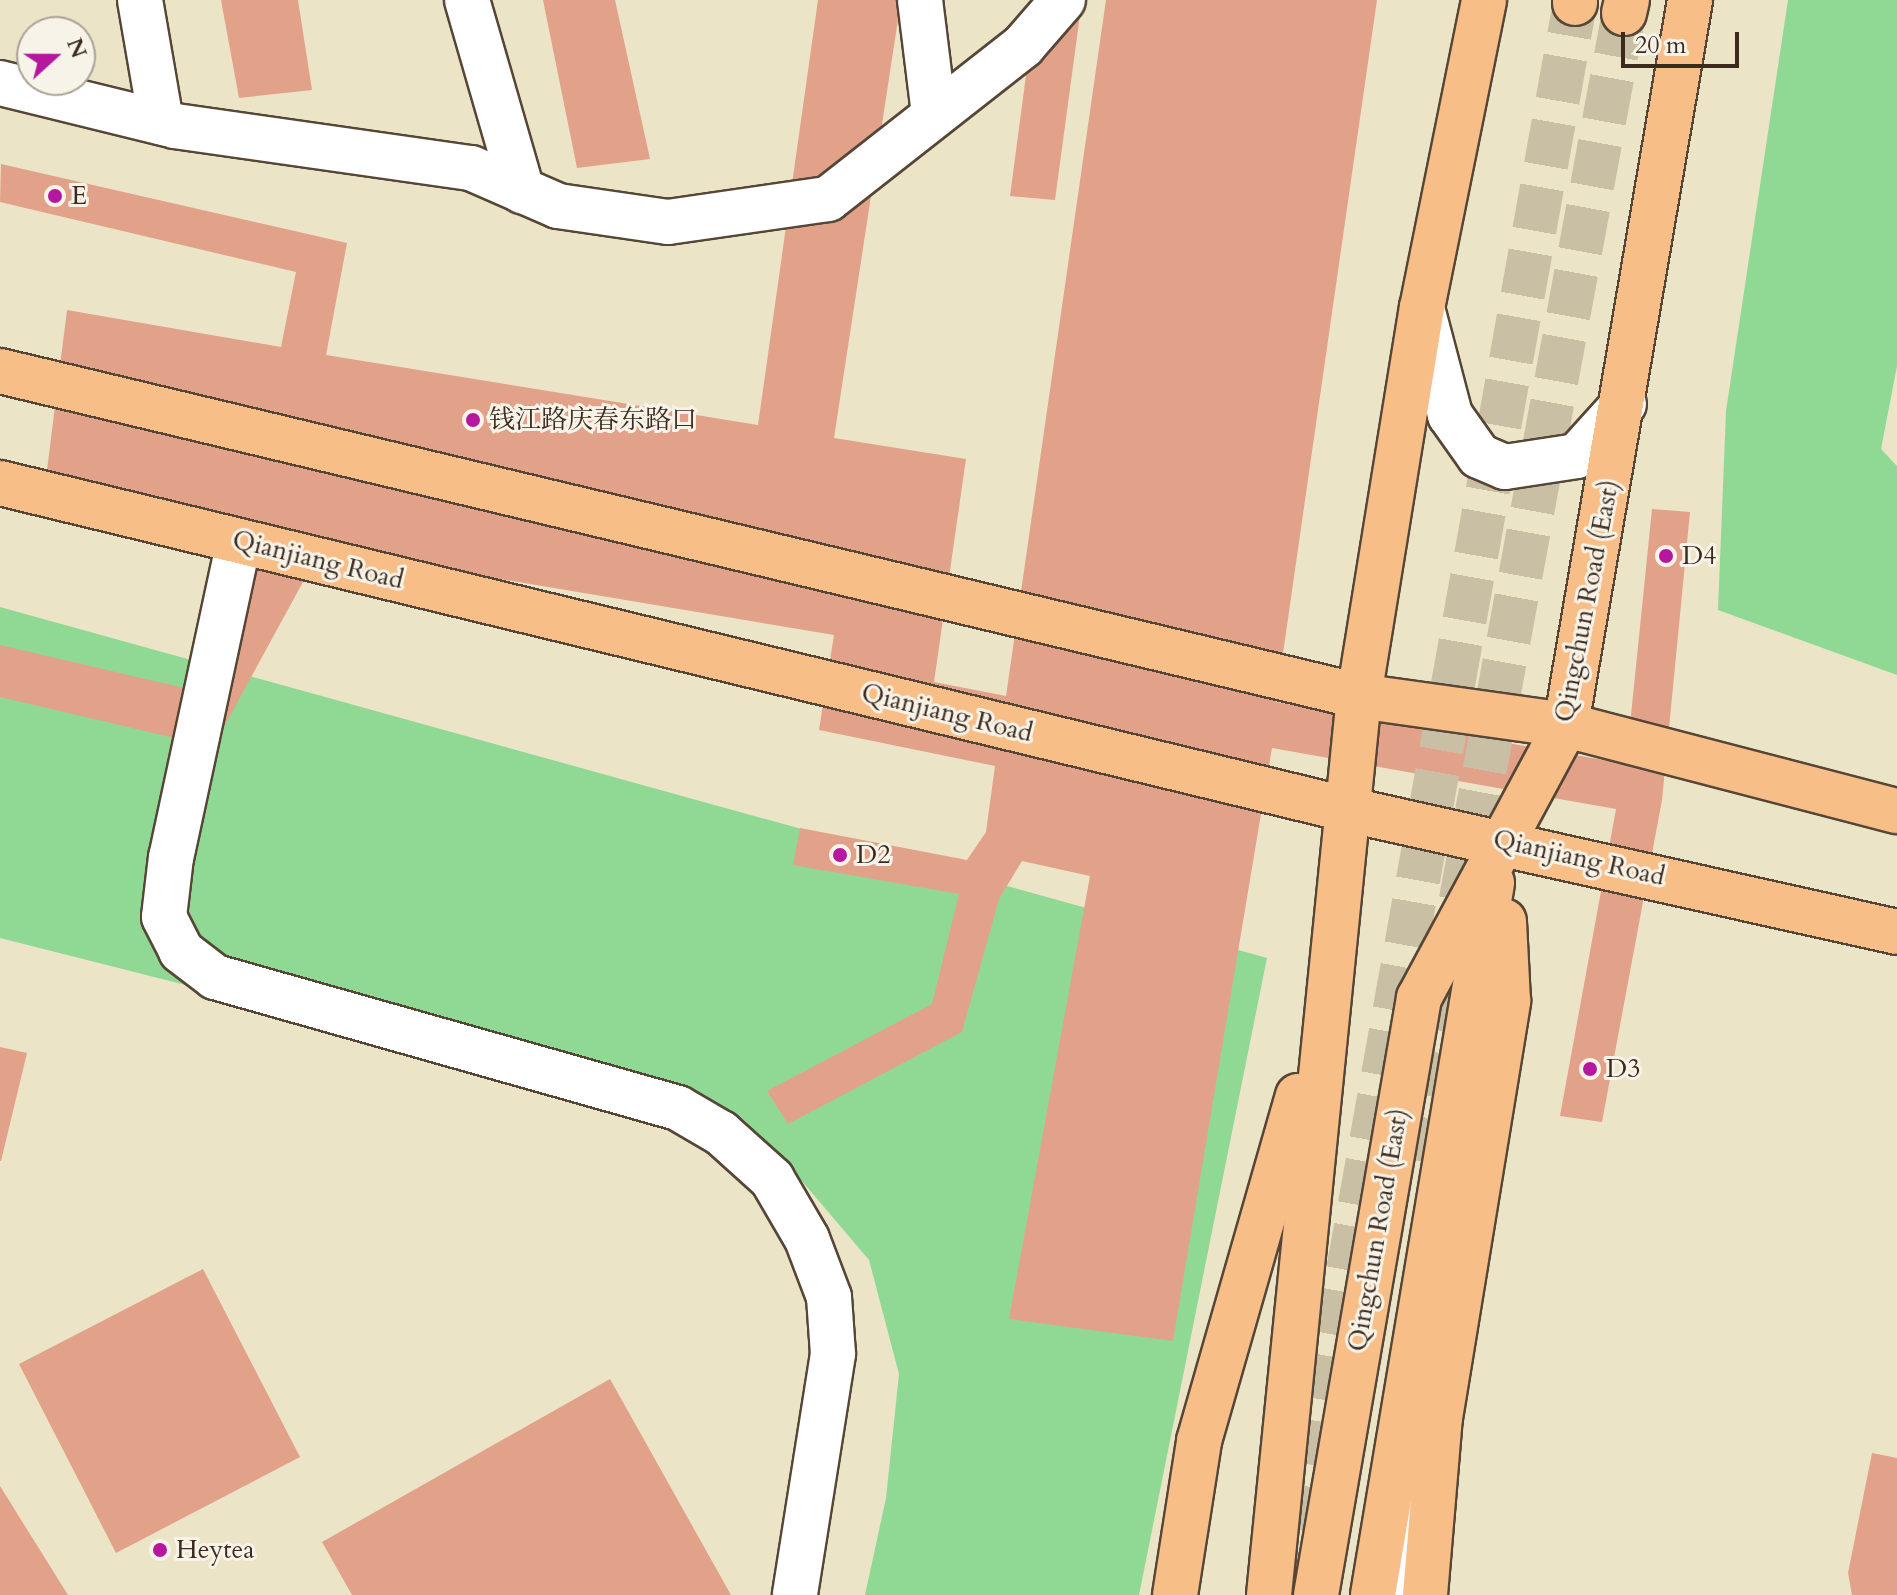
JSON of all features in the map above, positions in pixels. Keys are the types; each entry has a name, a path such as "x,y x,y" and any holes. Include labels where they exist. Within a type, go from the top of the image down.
{"main road":[{"path":"1269,1595 1329,990 1350,810 1359,696 1422,308 1484,0"},
{"name":"Qingchun Road (East)","path":"1316,1595 1419,998 1499,838 1566,725 1624,404 1690,0"},
{"path":"0,371 1359,696 1566,725 1897,811"},
{"name":"Qianjiang Road","path":"0,483 1350,810 1499,838 1897,932"},
{"path":"1425,1595 1440,1418 1508,1001 1499,838"},
{"path":"1373,1595 1499,838"},
{"path":"1175,1595 1199,1441 1329,990"}],"lane":[{"path":"140,0 161,122"},
{"path":"467,0 522,191"},
{"path":"920,0 934,114"},
{"path":"0,83 161,122 471,168 558,206 668,222 828,199 1023,46 1063,0"},
{"path":"1422,308 1450,415 1479,456 1505,467 1577,456 1624,404"},
{"path":"239,541 171,857 164,917 181,951 215,977 678,1108 721,1133 772,1179 807,1239 829,1297 833,1354 795,1595"},
{"path":"1389,1595 1440,1418"}],"green space":[{"path":"1788,0 1897,0 1897,366 1881,449 1897,466 1897,675 1718,610 1726,411"},
{"path":"0,607 1267,958 1139,1595 865,1595 886,1498 899,1374 869,1260 790,1167 668,1107 0,938"}],"building":[{"path":"221,0 298,0 312,90 239,98"},
{"path":"543,0 615,0 650,159 577,168"},
{"path":"818,0 901,0 834,438 966,459 934,682 1006,696 1106,0 1377,0 1276,702 1626,764 1652,509 1690,512 1662,800 1602,1122 1560,1116 1616,809 1272,748 1173,1341 1009,1319 1090,876 1022,861 999,899 962,1032 788,1124 767,1091 932,1004 959,894 793,865 800,828 967,860 986,832 995,766 819,730 834,635 321,549 213,747 0,697 0,645 193,690 274,541 43,502 67,310 281,347 296,272 0,202 1,164 347,243 326,355 758,425"},
{"path":"1036,0 1082,0 1055,200 1010,196"},
{"path":"0,1047 27,1053 1,1161 0,1161"},
{"path":"203,1269 300,1457 116,1553 19,1364"},
{"path":"610,1379 731,1595 352,1595 322,1542"},
{"path":"1872,1453 1897,1458 1897,1595 1852,1595 1848,1573"},
{"path":"0,1486 68,1595 0,1595"}],"tunnel":[{"path":"1290,1595 1575,3"},
{"path":"1413,1160 1624,13"}],"place":[{"name":"E","path":"55,196"},
{"name":"钱江路庆春东路口","path":"473,420"},
{"name":"D4","path":"1666,556"},
{"name":"D2","path":"840,855"},
{"name":"D3","path":"1590,1069"},
{"name":"Heytea","path":"160,1550"}]}
